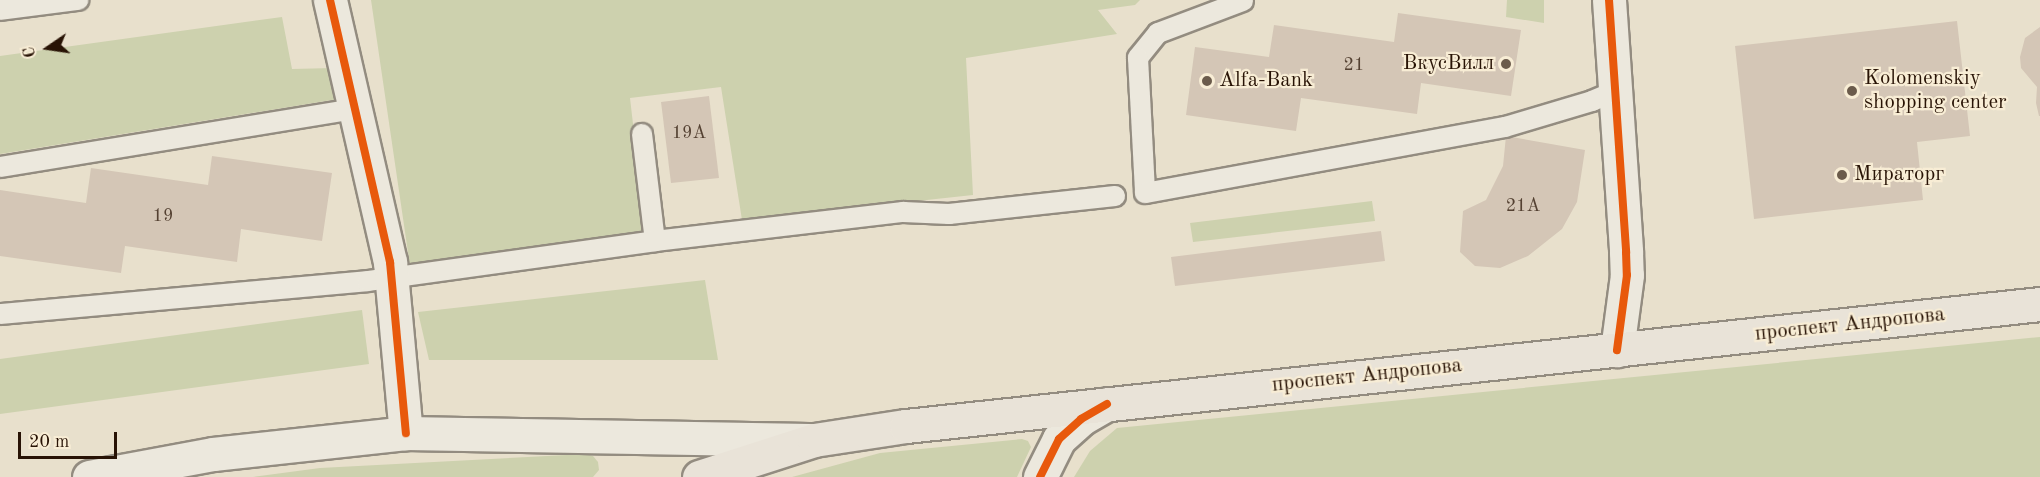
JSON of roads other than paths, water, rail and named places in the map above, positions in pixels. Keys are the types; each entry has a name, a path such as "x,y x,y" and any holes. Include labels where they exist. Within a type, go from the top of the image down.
{"main road":[{"name":"проспект Андропова","path":"699,477 814,440 906,426 2040,304"}],"street":[{"path":"330,0 391,277 406,433"},
{"path":"1609,0 1627,275 1617,350"},
{"path":"1040,477 1059,439 1081,419 1107,404"},
{"path":"89,477 213,454 406,433 814,440"}],"lane":[{"path":"0,10 78,0"},
{"path":"1244,0 1158,33 1138,58 1145,193 1505,127 1592,101 1616,91"},
{"path":"0,167 354,109"},
{"path":"642,134 655,241"},
{"path":"4,311 391,277 655,241 903,212 949,214 1115,196"}],"place":[{"name":"ВкусВилл","path":"1506,64"},
{"name":"Alfa-Bank","path":"1207,81"},
{"name":"Kolomenskiy shopping center","path":"1852,91"},
{"name":"Мираторг","path":"1842,175"}]}
